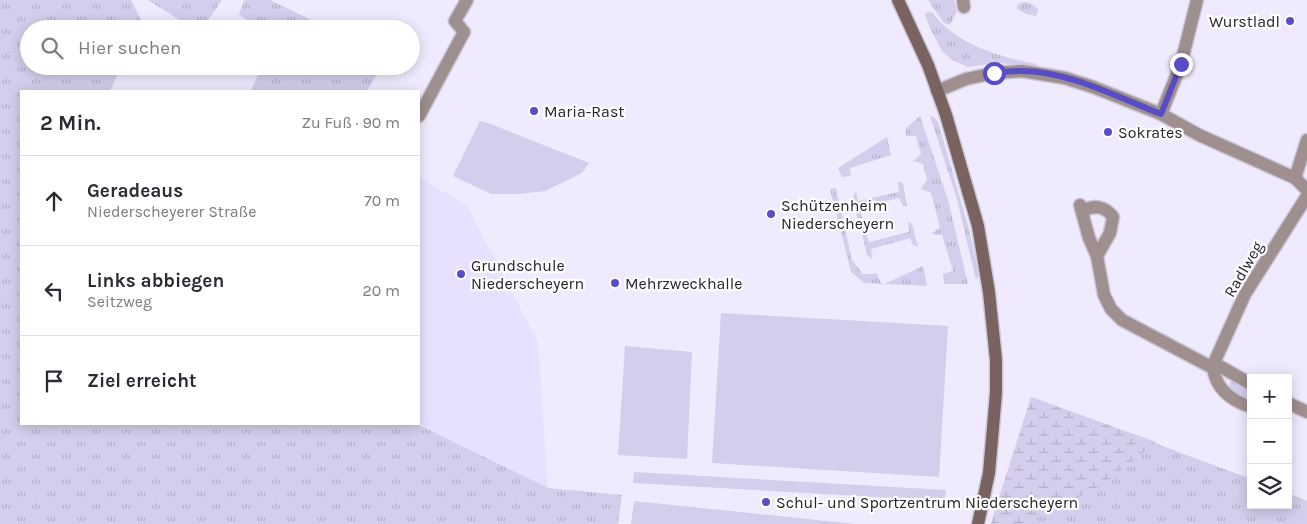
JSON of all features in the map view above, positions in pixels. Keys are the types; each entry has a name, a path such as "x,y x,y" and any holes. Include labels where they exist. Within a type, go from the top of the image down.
{"main road":[{"path":"898,0 924,56 946,114 978,226 989,292 996,360 996,392 989,473 978,524"}],"street":[{"path":"420,114 464,32 455,21 467,0"},
{"path":"1161,114 1181,64 1197,0"},
{"path":"937,91 952,84 979,76 1008,72 1035,72 1065,78 1161,114 1200,135 1295,178 1307,190"},
{"path":"1295,178 1307,140"},
{"name":"Radlweg","path":"1214,365 1245,294 1307,196"},
{"path":"1096,256 1110,233 1113,218 1109,211 1098,207 1081,208 1096,256 1104,296 1111,309 1122,320 1247,382"},
{"path":"1214,365 1216,378 1225,392 1236,401 1247,405"},
{"path":"1292,405 1307,412"}],"shaded area":[{"name":"Grundschule Niederscheyern","path":"420,178 467,206 538,342 548,488 419,425"}],"green space":[{"path":"0,0 131,0 141,20 20,20 20,75 117,75 110,90 20,90 20,425 419,425 548,488 622,495 618,524 0,524"},
{"path":"148,0 222,0 208,20 180,20"},
{"path":"244,0 270,0 311,20 247,20 239,15"},
{"path":"928,0 954,0 957,11 950,25 944,23"},
{"path":"1024,2 1032,4 1038,9 1036,16 1026,14 1017,9 1018,4"},
{"path":"932,12 953,33 965,41 993,53 1037,64 1037,66 997,63 968,67 952,60 942,51 929,26 925,13"},
{"path":"259,75 377,75 368,90 251,90"},
{"path":"920,116 948,200 968,284 944,284 943,274 953,271 942,235 932,234 940,227 931,193 921,189 927,179 923,164 913,161 921,154 916,136 906,136 906,128"},
{"path":"930,116 934,117 938,122 969,229 979,275 976,280 957,199"},
{"path":"480,121 589,163 582,173 545,191 491,194 453,176"},
{"path":"887,137 891,155 850,168 851,176 842,177 838,168"},
{"path":"898,182 903,183 907,206 903,206 899,198 860,207 862,218 857,218 853,197 856,191 858,201 899,192"},
{"path":"836,188 852,260 863,274 877,274 881,284 864,283 851,272 830,189"},
{"path":"908,222 912,224 918,247 913,245 910,238 871,249 872,259 867,255 862,233 866,234 869,242 909,232"},
{"path":"923,266 927,286 884,284"},
{"path":"721,313 948,326 939,477 712,463"},
{"path":"625,346 692,352 687,459 618,455"},
{"path":"1234,381 1247,388 1247,400 1229,389 1230,382"},
{"path":"1031,397 1247,478 1247,509 1292,509 1292,495 1307,501 1307,524 991,524"},
{"path":"1031,397 1156,442 1104,484 1025,524 991,524"},
{"path":"634,472 946,490 945,501 633,483"},
{"path":"634,501 856,524 631,524"}],"place":[{"name":"Wurstladl","path":"1290,21"},
{"name":"Maria-Rast","path":"534,111"},
{"name":"Sokrates","path":"1108,132"},
{"name":"Schützenheim Niederscheyern","path":"771,214"},
{"name":"Grundschule Niederscheyern","path":"461,274"},
{"name":"Mehrzweckhalle","path":"615,283"},
{"name":"Schul- und Sportzentrum Niederscheyern","path":"766,502"}],"route":[{"path":"994,73 1022,71 1065,78 1161,114 1181,64"}]}
